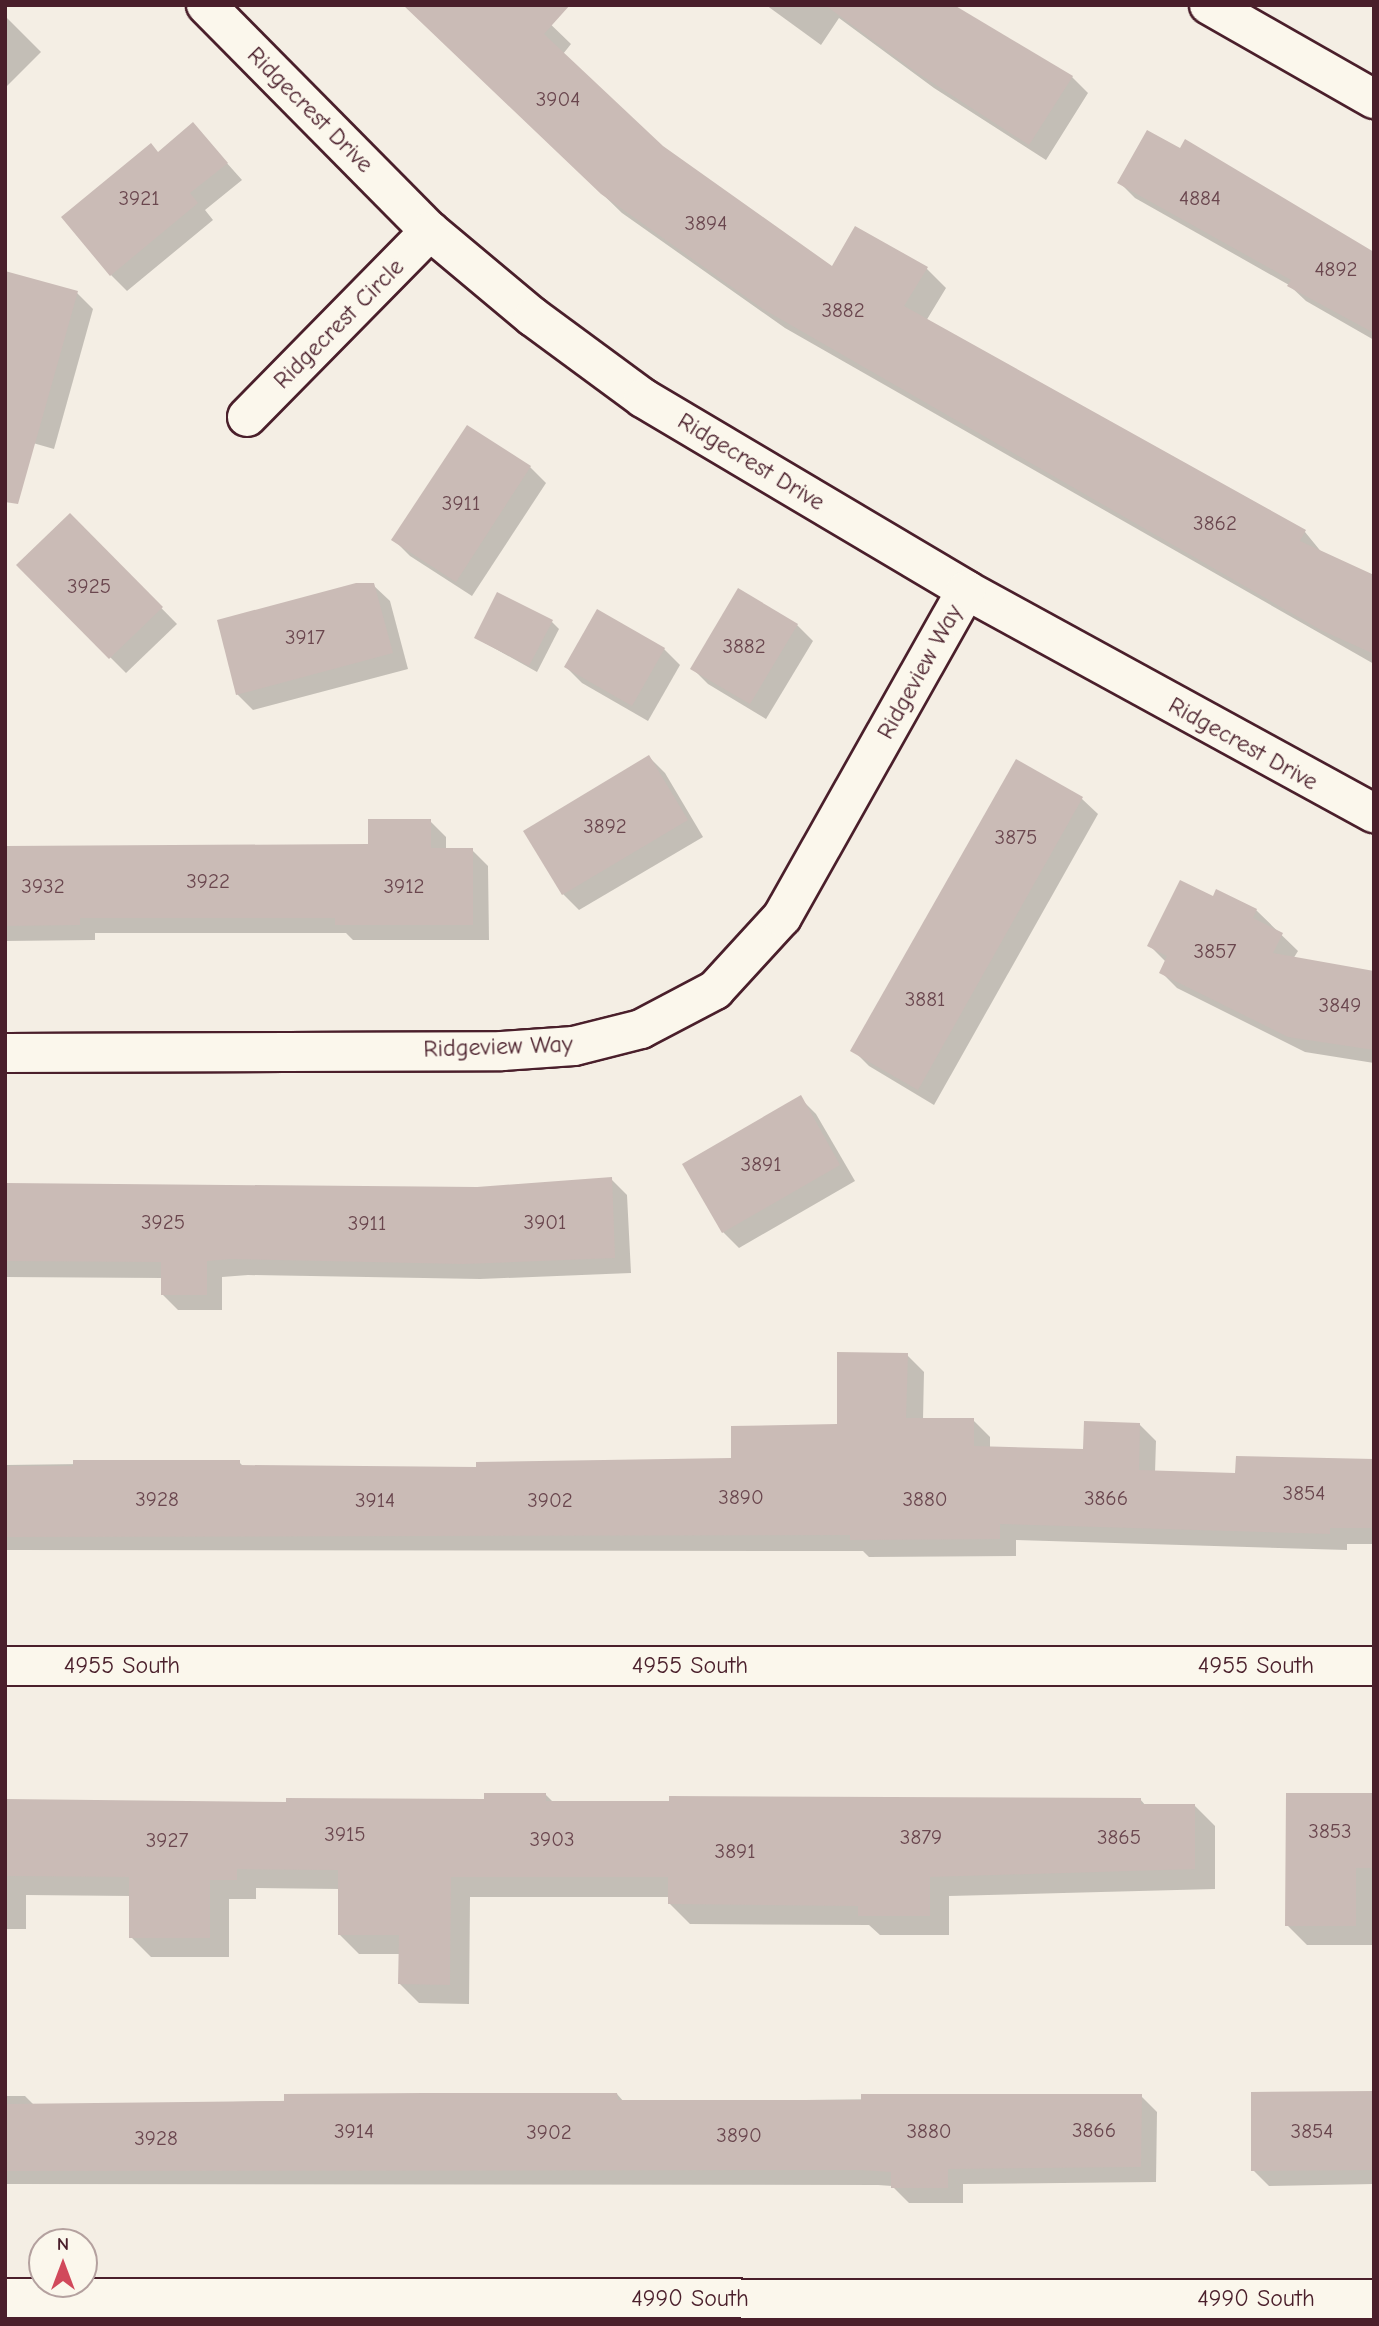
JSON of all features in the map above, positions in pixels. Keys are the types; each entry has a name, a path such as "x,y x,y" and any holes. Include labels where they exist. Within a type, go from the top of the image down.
{"street":[{"name":"Ridgecrest Drive","path":"206,5 430,231 533,317 643,398 967,590 1374,813"},
{"path":"1209,5 1374,99"},
{"name":"Ridgecrest Circle","path":"247,416 430,231"},
{"name":"Ridgeview Way","path":"5,1053 502,1051 575,1046 641,1029 715,990 782,917 967,590"},
{"name":"4955 South","path":"5,1666 1374,1666"},
{"name":"4990 South","path":"5,2298 1374,2299"}],"building":[{"path":"403,5 570,5 544,34 663,146 832,266 855,226 928,267 904,306 1306,530 1300,541 1374,575 1374,654 1321,630 763,309 601,194"},
{"path":"825,5 954,5 1073,76 1029,145 916,72"},
{"path":"193,122 228,163 190,193 198,203 110,276 61,217 151,143 158,152"},
{"path":"1147,130 1180,148 1185,139 1374,252 1374,333 1287,286 1291,280 1117,183"},
{"path":"5,271 78,291 18,504 5,502"},
{"path":"467,425 531,466 456,582 391,540"},
{"path":"70,513 163,607 109,659 16,565"},
{"path":"356,583 374,583 393,653 236,695 217,620"},
{"path":"738,588 798,624 750,704 690,669"},
{"path":"497,592 553,620 529,666 474,638"},
{"path":"597,609 665,648 632,706 564,667"},
{"path":"649,755 688,820 562,895 523,831"},
{"path":"1016,759 1083,797 918,1090 850,1051"},
{"path":"368,819 431,819 431,848 473,848 473,925 335,925 335,918 80,918 80,925 5,926 5,846 368,844"},
{"path":"1180,880 1213,896 1216,889 1257,909 1253,918 1283,933 1273,953 1374,971 1374,1050 1288,1037 1159,973 1167,956 1147,946"},
{"path":"801,1095 840,1165 722,1233 682,1164"},
{"path":"612,1177 615,1258 463,1264 231,1259 207,1261 207,1295 161,1295 161,1262 5,1261 5,1183 477,1187"},
{"path":"837,1352 908,1353 906,1418 974,1418 974,1446 1083,1449 1084,1421 1140,1423 1139,1470 1235,1473 1236,1456 1374,1459 1374,1528 1330,1528 1330,1534 1000,1524 1000,1539 850,1540 850,1535 5,1537 5,1466 73,1466 73,1460 240,1460 240,1465 476,1467 476,1462 731,1458 731,1426 837,1424"},
{"path":"484,1793 546,1793 546,1801 669,1801 669,1796 1141,1798 1141,1804 1195,1804 1195,1869 930,1877 930,1916 858,1916 858,1906 668,1904 668,1877 451,1877 450,1985 398,1984 399,1935 338,1935 338,1870 237,1869 237,1880 210,1880 210,1938 129,1938 129,1877 5,1876 5,1799 286,1802 286,1798 484,1799"},
{"path":"1286,1793 1374,1793 1374,1868 1356,1868 1356,1926 1285,1926"},
{"path":"1374,2091 1374,2170 1251,2171 1251,2092"},
{"path":"617,2093 618,2100 861,2100 861,2094 1142,2094 1141,2167 948,2169 948,2188 891,2188 891,2172 861,2170 5,2171 5,2104 284,2101 284,2094"}]}
